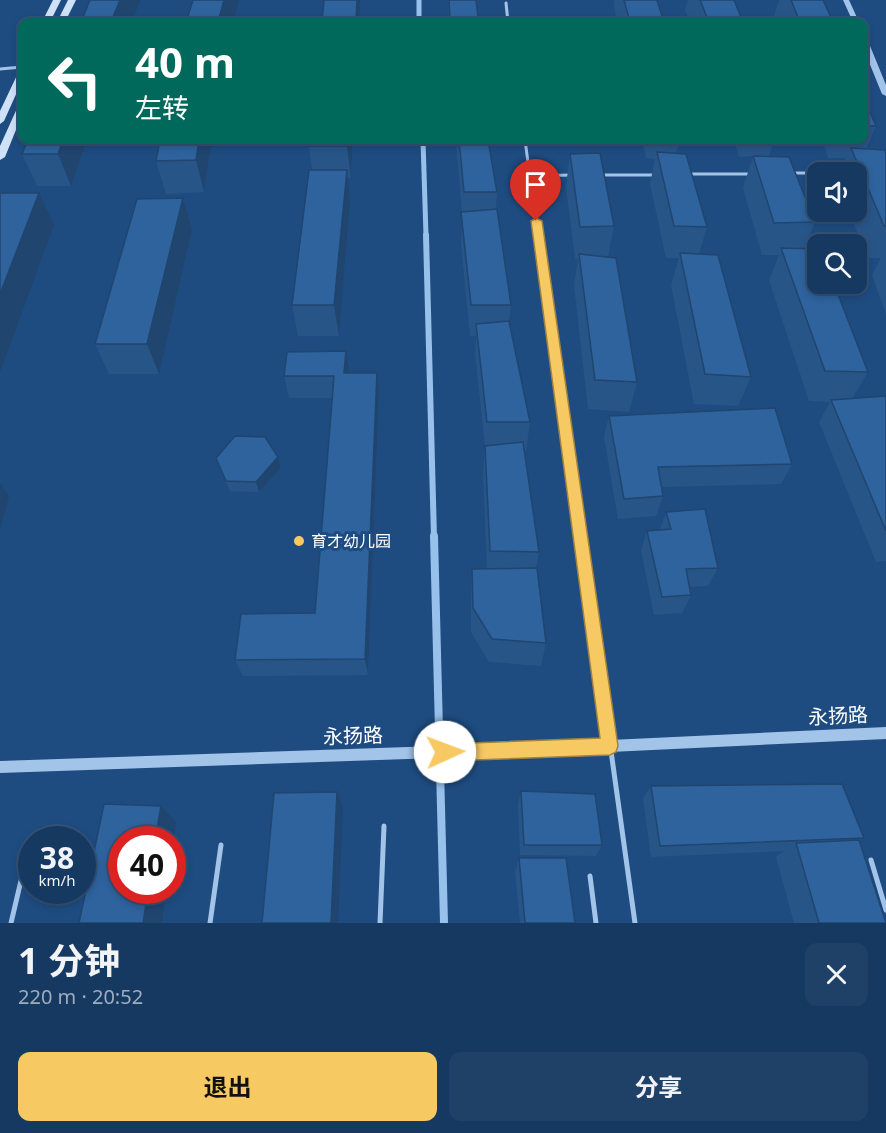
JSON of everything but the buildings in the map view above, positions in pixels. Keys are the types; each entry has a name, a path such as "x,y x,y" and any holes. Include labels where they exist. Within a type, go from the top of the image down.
{"main road":[{"path":"48,18 57,0"},
{"path":"63,18 72,0"},
{"path":"0,121 18,81"},
{"path":"0,157 18,115"}],"street":[{"path":"846,0 854,18"},
{"path":"868,51 886,94"},
{"name":"永扬路","path":"0,767 483,751 886,733"}],"lane":[{"path":"506,3 508,18"},
{"path":"0,69 18,67"},
{"path":"526,144 635,923"},
{"path":"782,173 807,173"},
{"path":"590,175 662,174"},
{"path":"686,174 758,174"},
{"path":"530,176 578,175"},
{"path":"380,923 384,826"},
{"path":"210,923 221,845"},
{"path":"871,860 886,910"},
{"path":"590,876 596,923"},
{"path":"11,923 18,893"}],"waterway":[{"path":"419,0 419,18"},
{"path":"423,144 426,236"},
{"path":"426,235 434,538"},
{"path":"434,536 444,923"}],"place":[{"name":"育才幼儿园","path":"299,541"}],"route":[{"path":"445,752 610,746 536,221"}]}
